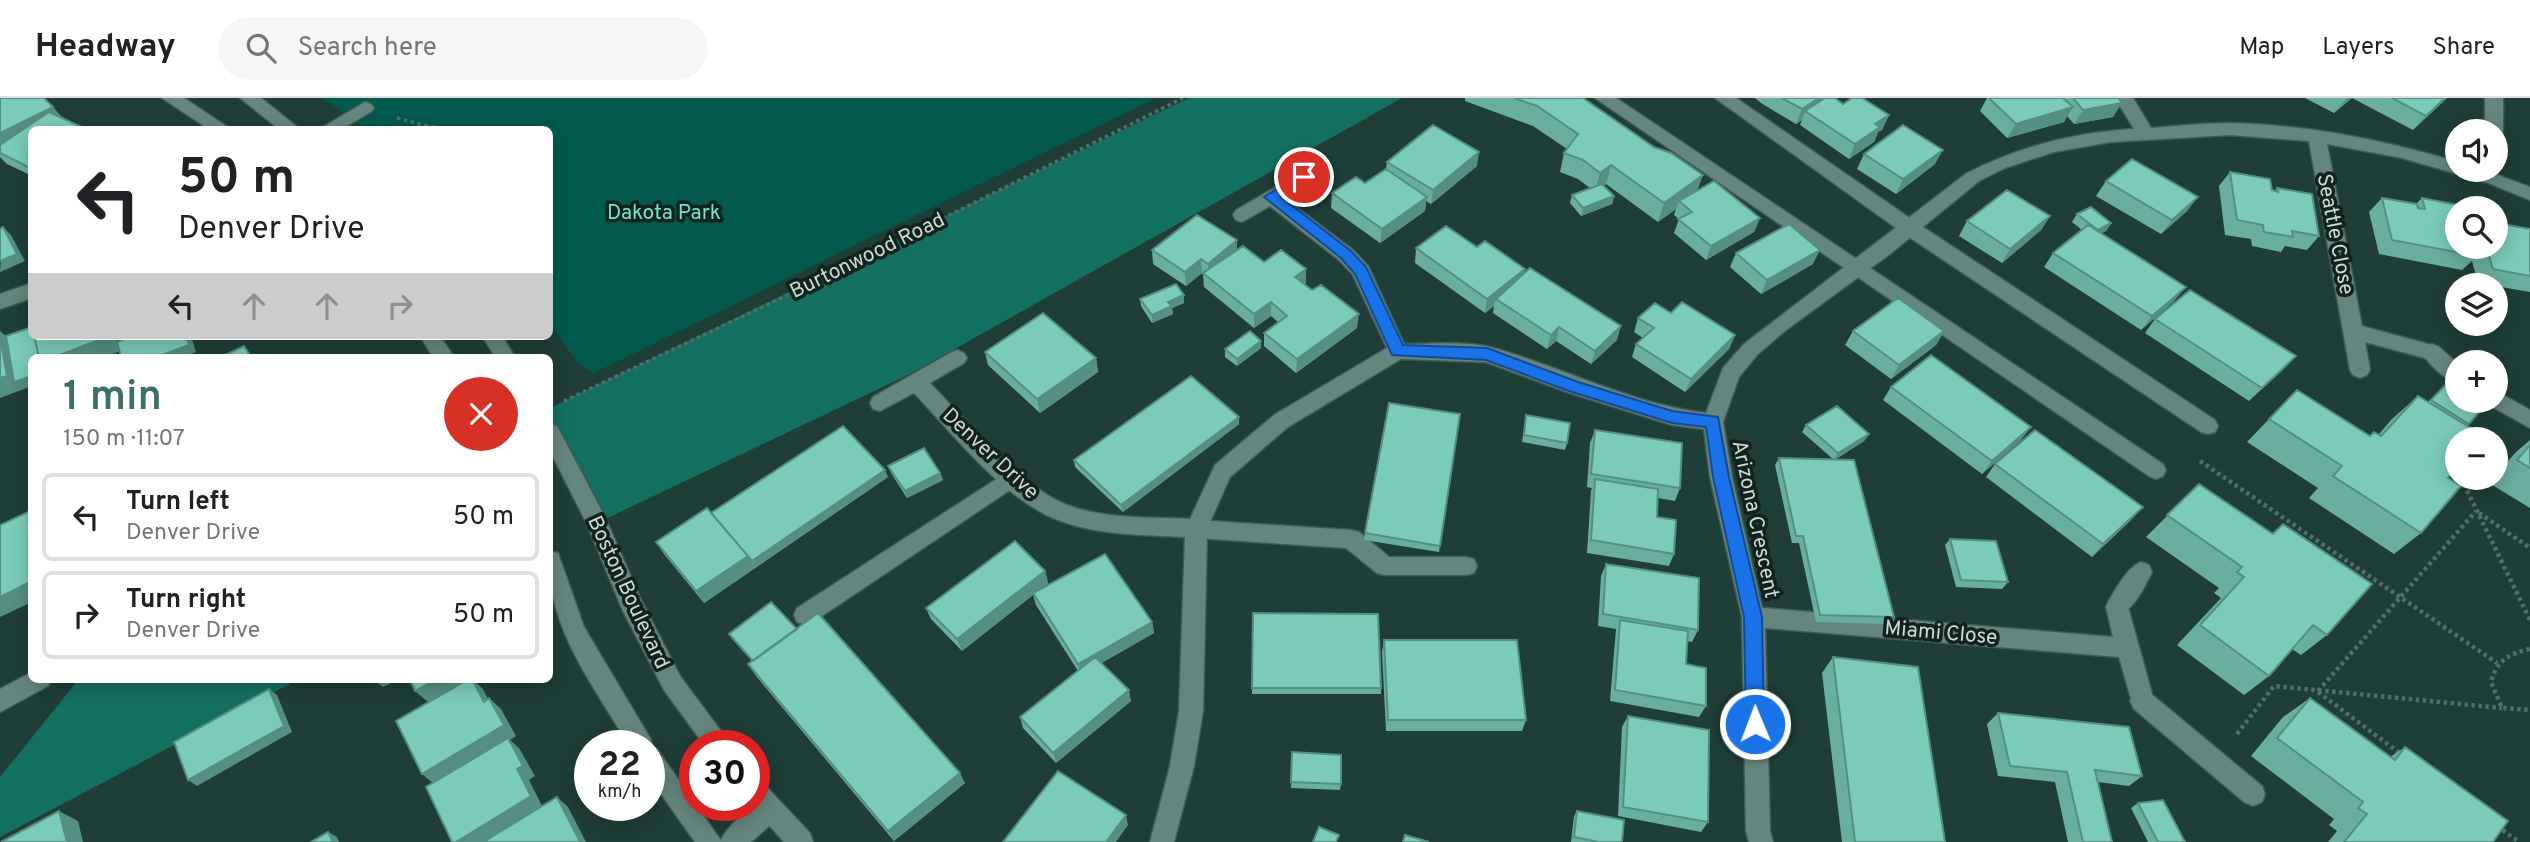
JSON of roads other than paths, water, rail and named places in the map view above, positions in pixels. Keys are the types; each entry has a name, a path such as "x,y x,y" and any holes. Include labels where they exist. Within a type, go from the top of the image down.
{"street":[{"path":"171,98 217,126"},
{"path":"249,98 288,126"},
{"path":"1604,98 2156,470"},
{"path":"1724,98 1910,228 2208,426"},
{"path":"2124,98 2145,133"},
{"path":"2494,98 2494,119"},
{"path":"333,126 365,108"},
{"name":"Arizona Crescent","path":"1761,842 1758,831 1753,617 1721,477 1713,422 1730,374 1751,349 1973,177 1999,164 2052,146 2145,133 2230,129 2317,136 2403,152 2445,164"},
{"name":"Seattle Close","path":"2317,136 2361,370"},
{"path":"1242,215 1304,177"},
{"path":"2508,182 2530,194"},
{"path":"1271,197 1346,255 1361,271 1398,351"},
{"path":"0,302 28,292"},
{"path":"2355,332 2432,352 2445,364"},
{"path":"1163,842 1182,766 1191,710 1195,529 1222,471 1281,421 1398,351 1487,354 1574,386 1672,417 1713,422"},
{"path":"880,403 957,358"},
{"name":"Denver Drive","path":"916,382 1012,478 1032,495 1061,512 1110,523 1351,538 1385,566 1466,566"},
{"path":"2508,406 2530,420"},
{"name":"Boston Boulevard","path":"553,438 597,523 631,604 672,683 708,730"},
{"path":"805,615 1012,478"},
{"path":"553,569 575,631 633,730"},
{"path":"2141,572 2117,607 2141,701 2253,793"},
{"name":"Miami Close","path":"1753,617 2129,648"},
{"path":"0,701 33,683"},
{"path":"665,780 709,842"},
{"path":"770,809 801,842"},
{"path":"732,842 747,821"}],"park label":[{"name":"Dakota Park","path":"664,212"}]}
